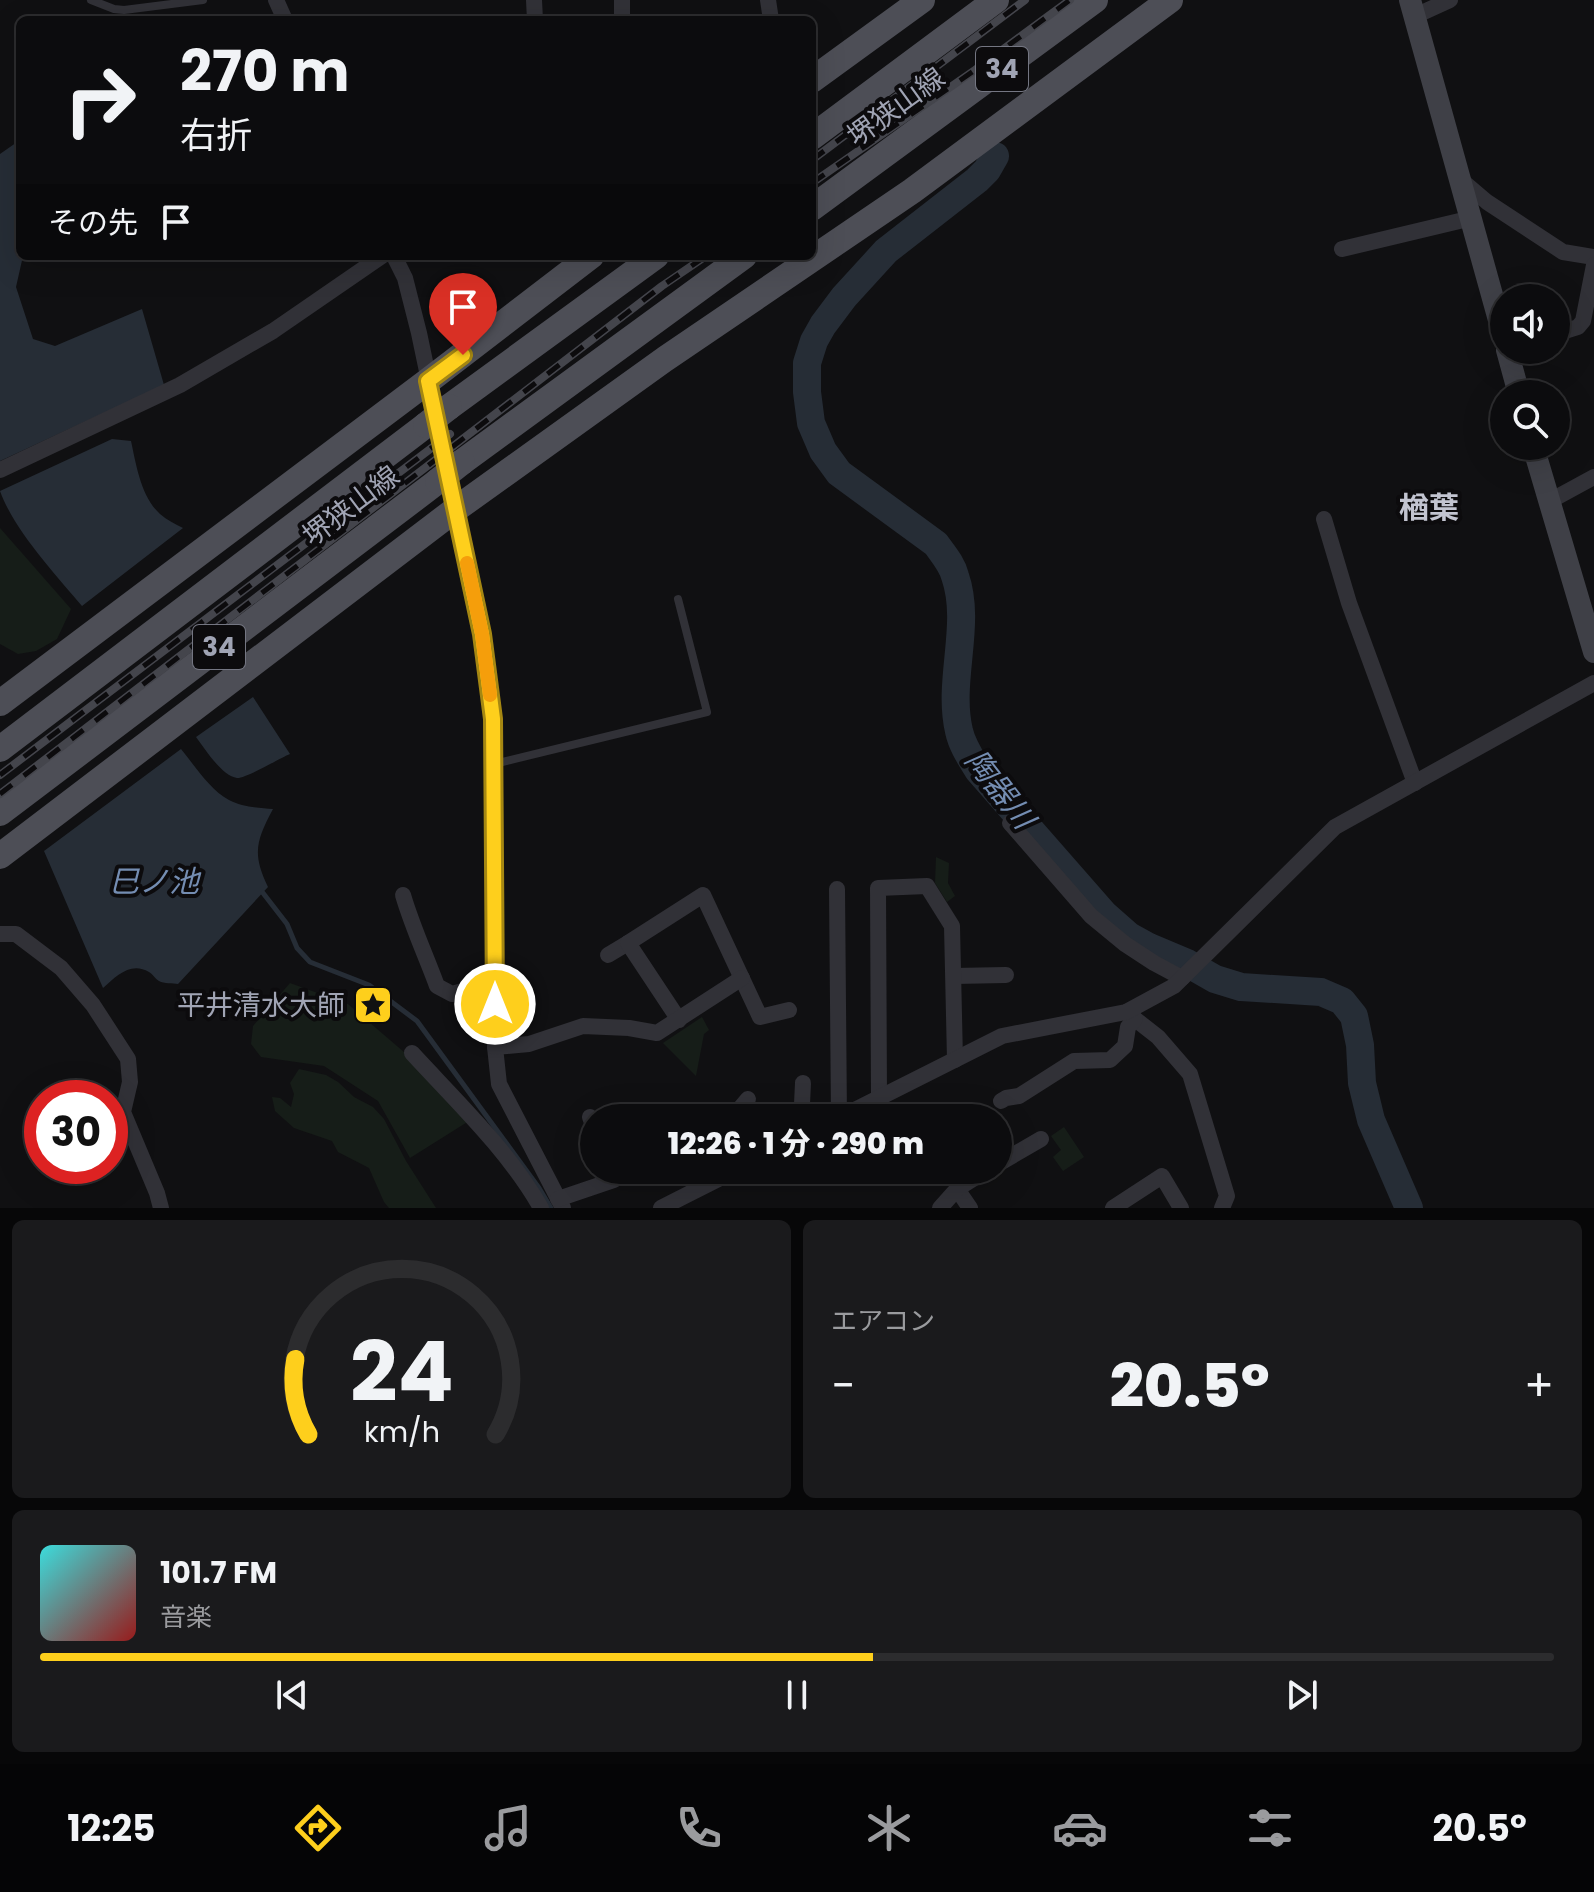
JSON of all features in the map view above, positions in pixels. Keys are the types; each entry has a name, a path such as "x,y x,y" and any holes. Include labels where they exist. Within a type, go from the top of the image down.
{"main road":[{"name":"堺狭山線","path":"816,134 996,0"},
{"name":"堺狭山線","path":"816,205 1095,0"},
{"path":"816,256 912,191 1170,0"},
{"path":"816,77 913,3"},
{"name":"堺狭山線","path":"0,749 449,407 651,260"},
{"name":"堺狭山線","path":"0,813 462,462 739,260"},
{"path":"0,856 456,509 665,359 811,260"},
{"path":"0,703 428,381 580,261"}],"street":[{"path":"1450,0 1412,8 1490,286"},
{"path":"1460,179 1487,202 1563,252 1594,257"},
{"path":"1342,249 1472,218"},
{"path":"0,470 180,385 273,331 376,260"},
{"path":"396,260 405,278 416,319 482,634 493,719 495,1047 499,1084 560,1203 605,1184"},
{"path":"1588,327 1594,265"},
{"path":"1537,460 1594,652"},
{"path":"1548,502 1594,477"},
{"path":"1324,519 1349,603 1415,783"},
{"path":"864,1104 1002,1036 1130,1016 1174,986 1335,827 1594,683"},
{"path":"1010,823 1091,916 1154,963 1183,976"},
{"path":"879,1096 878,888 927,886 952,926 955,1060"},
{"path":"837,889 839,1104"},
{"path":"403,895 437,986 452,994 495,982"},
{"path":"608,955 703,895 760,1017 789,1010"},
{"path":"0,934 16,934 61,968 93,1005 128,1059 130,1082 123,1112 161,1208"},
{"path":"628,943 679,1020"},
{"path":"954,976 1006,975"},
{"path":"495,1047 529,1044 583,1026 657,1033 742,978"},
{"path":"1001,1101 1019,1096 1074,1061 1110,1060 1125,1046 1130,1016"},
{"path":"1130,1016 1158,1037 1190,1074 1227,1196 1222,1208"},
{"path":"412,1053 492,1140 532,1191 541,1208"},
{"path":"802,1104 803,1083"},
{"path":"744,1104 748,1099"},
{"path":"1012,1156 1041,1139"},
{"path":"1113,1208 1162,1176 1181,1208"},
{"path":"661,1208 702,1184"},
{"path":"940,1208 965,1184"},
{"path":"957,1189 970,1208"}],"lane":[{"path":"91,0 124,10 203,0"},
{"path":"493,765 707,712 678,599"}],"shaded area":[{"path":"0,528 71,609 57,639 36,651 18,654 0,644"},
{"path":"936,857 949,863 948,883 955,896 947,902 935,883"},
{"path":"290,983 348,1004 411,1058 469,1121 410,1158 378,1101 324,1066 261,1057 251,1044 253,1026"},
{"path":"702,1017 709,1030 704,1034 696,1076 663,1043"},
{"path":"299,1069 326,1075 354,1097 373,1107 384,1119 436,1208 389,1208 369,1168 338,1152 332,1141 294,1128 275,1111 272,1097 280,1098 291,1107 294,1094 290,1083"},
{"path":"1064,1127 1084,1157 1063,1171 1053,1157 1061,1150 1051,1136"}],"water":[{"path":"16,143 16,260 22,260 16,287 33,339 55,346 142,309 164,385 0,461 0,154"},
{"path":"112,439 131,441 148,499 160,514 183,528 82,606 25,536 0,491"},
{"path":"253,697 290,754 237,778 220,767 196,737"},
{"name":"巳ノ池","path":"181,749 222,796 239,804 273,809 258,848 268,887 178,984 161,982 149,972 136,968 124,971 103,988 44,851"}],"waterway":[{"name":"陶器川","path":"995,156 977,180 886,251 823,325 807,363 811,423 823,451 839,473 936,544 952,567 960,595 961,614 956,712 962,741 978,770 1104,914 1129,936 1215,979 1241,987 1321,992 1342,1001 1354,1016 1360,1045 1362,1083 1371,1120 1409,1208"},
{"path":"263,893 287,924 297,948 310,962 369,985 417,1021 551,1208"}],"railway":[{"path":"816,157 1025,0"},
{"path":"816,180 1070,0"},
{"path":"0,794 662,286 700,260"},
{"path":"0,775 450,434"}],"slow traffic":[{"path":"467,563 482,634 490,695"}],"place":[{"name":"平井清水大師","path":"373,1005"}],"district":[{"name":"楢葉","path":"1429,507"}],"route":[{"path":"463,355 428,381 482,634 493,719 495,1004"}]}
